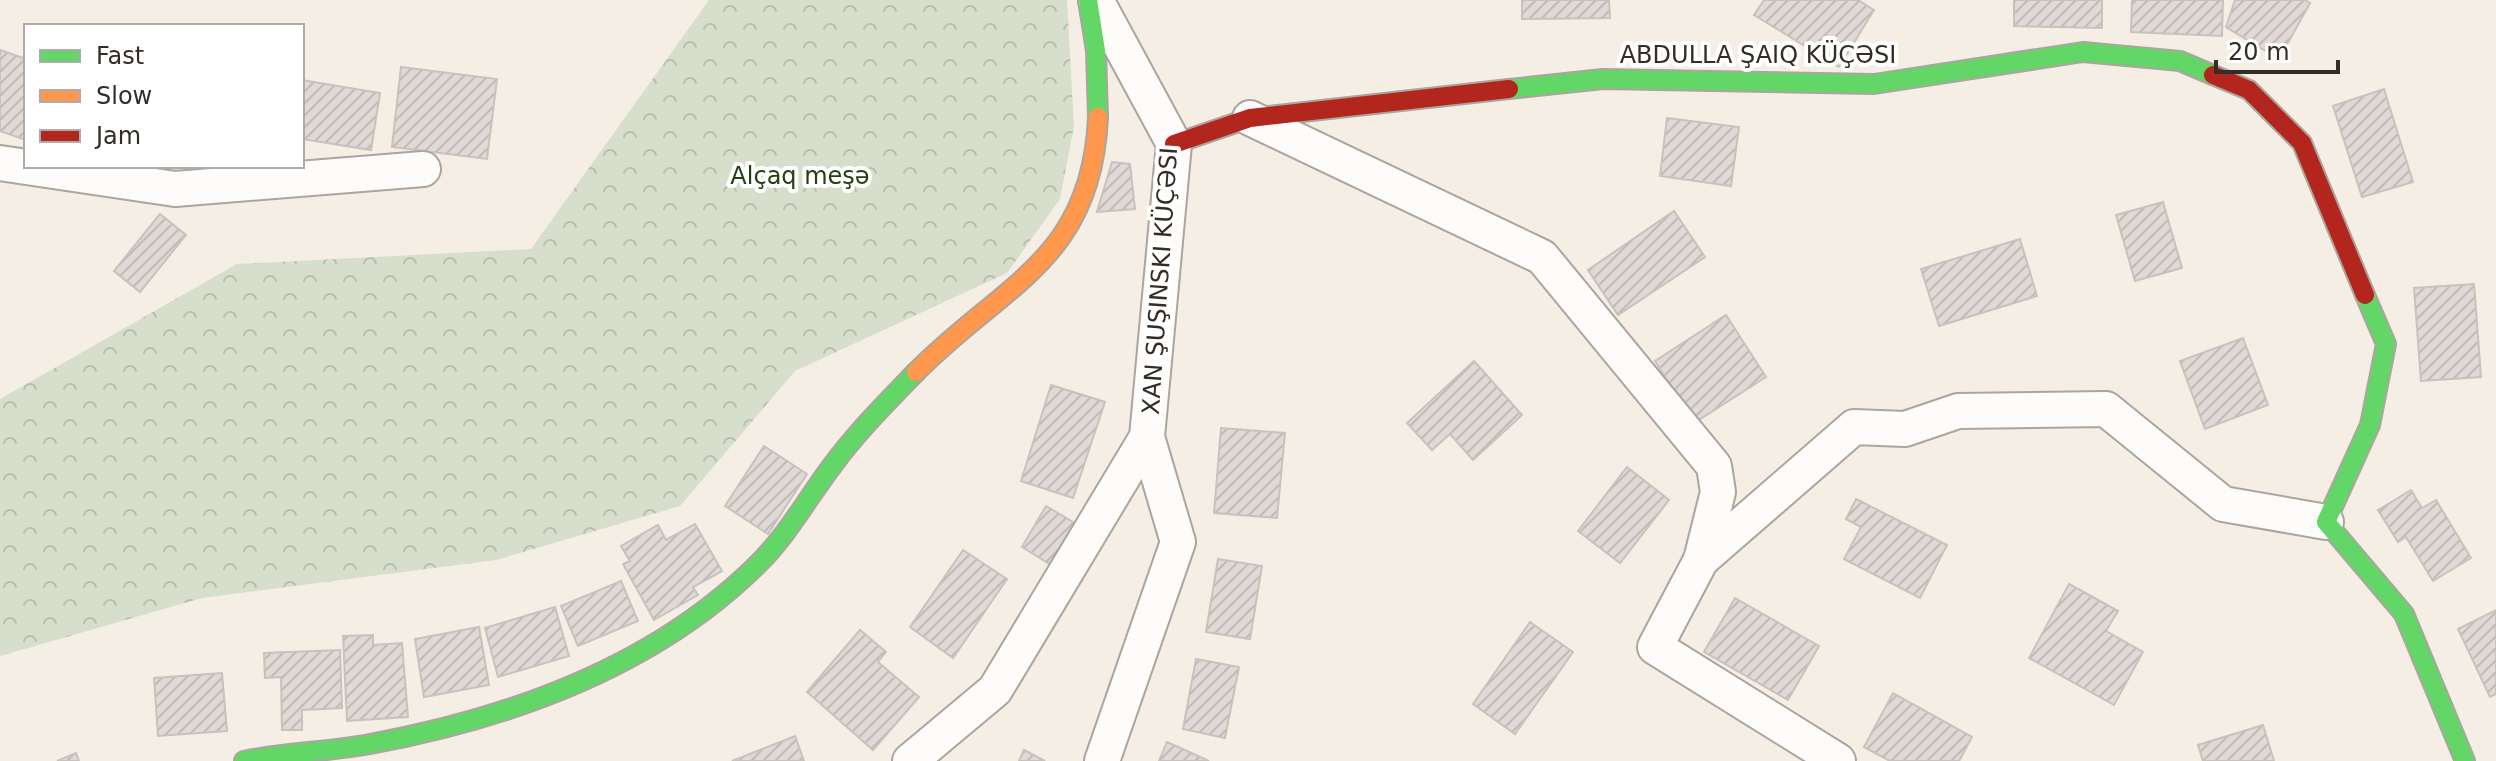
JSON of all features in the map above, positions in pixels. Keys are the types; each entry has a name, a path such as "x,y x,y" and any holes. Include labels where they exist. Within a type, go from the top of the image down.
{"street":[{"path":"244,761 275,753 373,744 533,702 648,648 705,610 761,560 791,527 836,461 883,405 942,344 1027,277 1055,249 1081,207 1095,152 1099,90 1098,49 1088,0"},
{"name":"XAN ŞUŞINSKI KÜÇƏSI","path":"1096,0 1174,144 1147,437 1178,542 1102,761"},
{"name":"ABDULLA ŞAIQ KÜÇƏSI","path":"1174,144 1250,118 1603,79 1874,84 2083,52 2180,61 2249,90 2302,143 2386,344 2370,425 2326,522"},
{"path":"1250,118 1542,257 1714,466 1718,492 1701,560 1655,647 1838,761"},
{"path":"0,163 24,167"},
{"path":"34,168 175,189 423,169"},
{"path":"1701,560 1854,427 1905,429 1958,411 2106,409 2223,504 2326,522 2404,614 2465,761"},
{"name":"XAN ŞUŞINSKI KÜÇƏSI","path":"910,761 995,690 1147,437"}],"green space":[{"name":"Alçaq meşə","path":"709,0 1067,0 1074,126 1060,199 1007,273 795,371 680,506 496,560 202,598 0,656 0,399 237,264 531,249"}],"building":[{"path":"1522,0 1609,0 1610,18 1522,19"},
{"path":"1764,0 1858,0 1874,10 1839,67 1754,15"},
{"path":"2014,0 2102,0 2102,28 2014,26"},
{"path":"2132,0 2223,0 2222,36 2131,32"},
{"path":"2235,0 2305,0 2310,3 2279,59 2226,27"},
{"path":"0,50 24,58 24,139 0,131"},
{"path":"401,67 497,79 487,159 392,147"},
{"path":"304,80 380,93 371,150 304,139"},
{"path":"2384,89 2413,182 2362,197 2333,106"},
{"path":"1667,118 1739,127 1731,186 1660,176"},
{"path":"1112,162 1130,164 1135,209 1097,212"},
{"path":"2163,202 2182,268 2135,281 2116,215"},
{"path":"1674,211 1705,257 1618,315 1588,270"},
{"path":"160,214 186,235 140,292 114,271"},
{"path":"2020,239 2037,296 1939,326 1921,269"},
{"path":"2474,284 2481,377 2421,381 2414,288"},
{"path":"1726,315 1766,377 1694,423 1655,361"},
{"path":"2243,338 2268,405 2205,429 2180,361"},
{"path":"1474,361 1522,415 1473,460 1450,434 1432,450 1407,423"},
{"path":"1051,385 1105,402 1073,498 1021,481"},
{"path":"1221,428 1285,433 1277,518 1214,513"},
{"path":"764,446 807,474 768,534 725,506"},
{"path":"1627,467 1669,500 1620,563 1578,531"},
{"path":"2411,490 2422,508 2436,500 2471,558 2433,581 2406,537 2398,542 2378,510"},
{"path":"1856,499 1947,545 1920,598 1844,559 1861,527 1846,519"},
{"path":"1046,506 1078,525 1053,566 1022,547"},
{"path":"695,524 722,571 693,587 698,595 654,620 623,564 630,561 621,546 658,525 666,540"},
{"path":"963,550 1007,579 953,658 910,627"},
{"path":"1218,559 1262,566 1250,639 1206,632"},
{"path":"621,581 638,621 578,646 561,606"},
{"path":"2069,584 2118,611 2106,631 2143,652 2114,705 2029,658"},
{"path":"1735,598 1819,646 1788,700 1704,652"},
{"path":"555,607 569,656 498,677 485,628"},
{"path":"2496,610 2496,694 2490,697 2458,629"},
{"path":"1530,622 1573,652 1515,734 1473,704"},
{"path":"479,627 489,685 424,697 415,639"},
{"path":"860,630 886,652 878,662 919,697 873,750 807,692"},
{"path":"373,635 373,645 402,643 408,717 347,721 343,636"},
{"path":"340,650 342,708 302,710 302,730 282,730 281,677 265,678 264,653"},
{"path":"1196,659 1239,667 1225,738 1183,729"},
{"path":"222,673 227,731 158,736 154,678"},
{"path":"1893,693 1972,737 1959,761 1890,761 1864,747"},
{"path":"2263,725 2274,761 2203,761 2198,745"},
{"path":"795,736 804,761 732,761"},
{"path":"1167,742 1209,761 1159,761"},
{"path":"1024,750 1045,761 1019,761"},
{"path":"76,753 79,761 57,761"}],"traffic: fast":[{"path":"1088,0 1096,51 1098,117"},
{"path":"1509,89 1603,79 1874,84 2083,52 2180,61 2213,75"},
{"path":"2365,295 2386,344 2370,425 2326,522 2404,614 2465,761"},
{"path":"244,761 370,744 476,719 579,682 628,659 675,631 759,563 852,441 916,372"}],"traffic: slow":[{"path":"916,372 1038,265 1061,237 1079,205 1092,165 1098,117"}],"traffic: jam":[{"path":"2213,75 2249,90 2302,143 2365,295"},
{"path":"1174,144 1250,118 1509,89"}]}
